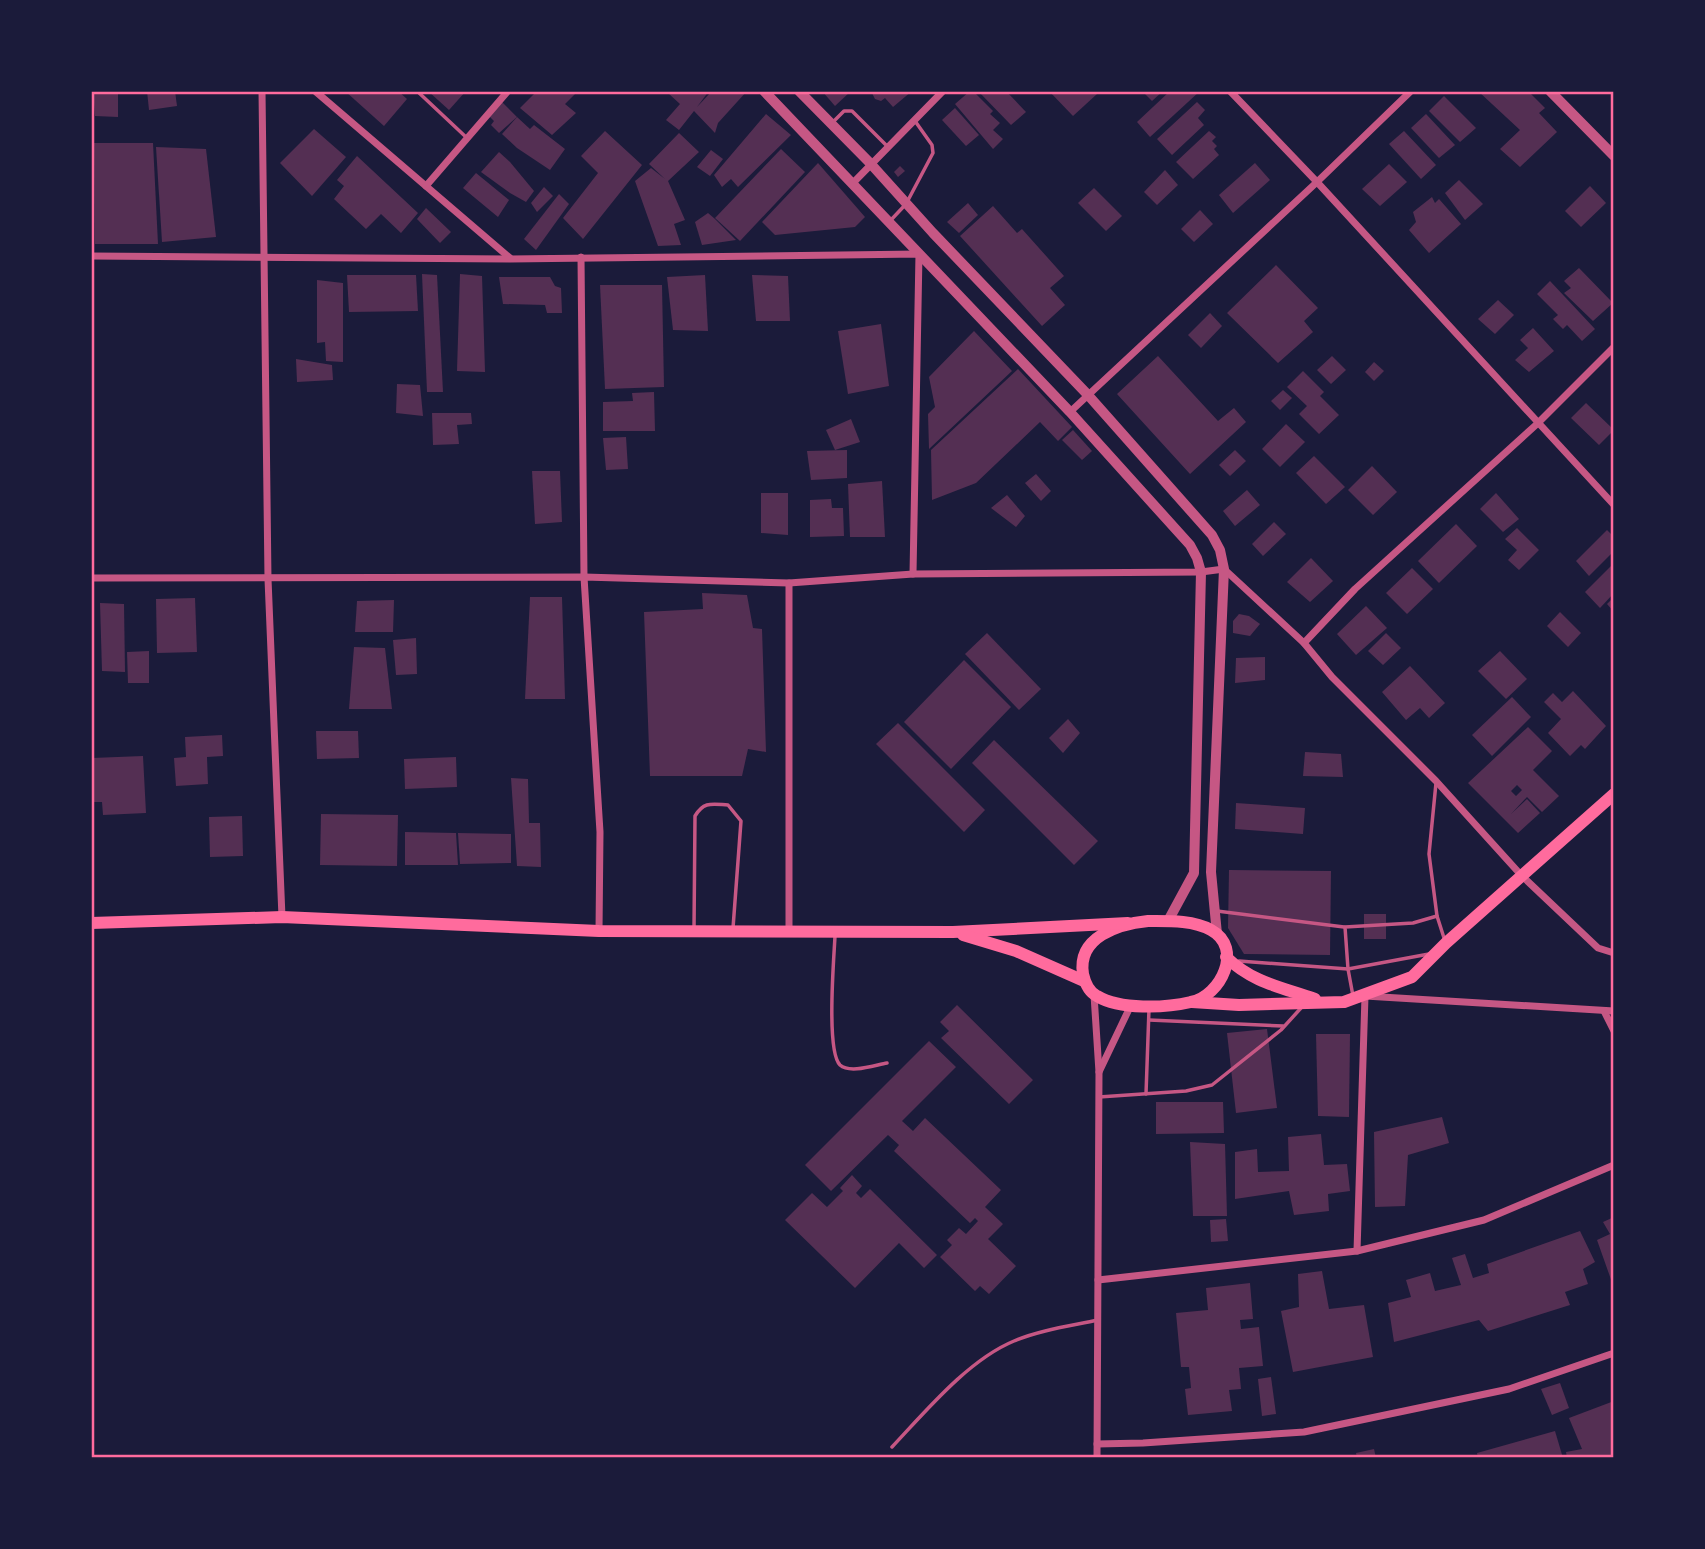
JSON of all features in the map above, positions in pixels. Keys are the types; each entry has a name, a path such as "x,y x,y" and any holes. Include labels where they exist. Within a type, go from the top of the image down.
{"highway":[{"path":"1192,1002 1239,1005 1344,1002 1412,977 1521,875 1614,794"},
{"path":"91,923 282,917 599,931 953,932 1168,920 1204,927 1217,934 1225,945 1228,959 1217,987 1192,1002 1149,1013 1132,1005 1109,1002 1094,995 1084,981 1084,954 1095,939 1128,923"},
{"path":"953,932 1016,951 1084,981"},
{"path":"1228,959 1238,970 1253,978 1326,1002"}],"street":[{"path":"262,91 268,579 282,917"},
{"path":"315,91 510,259"},
{"path":"426,186 508,91"},
{"path":"764,91 1070,412 1190,545 1197,558 1201,572 1194,873 1168,920"},
{"path":"799,91 1088,395 1212,535 1220,550 1224,569 1211,872 1217,934"},
{"path":"852,184 943,91"},
{"path":"1230,91 1614,505"},
{"path":"1070,412 1411,91"},
{"path":"1550,91 1614,156"},
{"path":"91,256 510,259 919,254"},
{"path":"913,574 919,254"},
{"path":"581,257 584,577 600,832 599,931"},
{"path":"1304,643 1355,589 1537,424 1614,347"},
{"path":"91,578 584,577 789,583 913,574 1201,572 1224,569"},
{"path":"1224,569 1304,643 1332,677 1436,780 1521,875 1598,948 1614,953"},
{"path":"789,583 789,930"},
{"path":"1094,995 1099,1072 1097,1458"},
{"path":"1357,1251 1359,998 1614,1011"},
{"path":"1099,1072 1132,1005"},
{"path":"1604,1011 1614,1031"},
{"path":"1098,1280 1357,1251 1483,1220 1614,1165"},
{"path":"1097,1444 1304,1432 1509,1389 1614,1353"}],"lane":[{"path":"417,91 467,138"},
{"path":"831,124 844,111 849,110 887,146"},
{"path":"889,222 906,204 933,153 932,145 914,120"},
{"path":"1228,959 1348,969 1442,948 1429,854 1436,780"},
{"path":"694,930 695,816 700,807 707,803 728,805 741,821 733,930"},
{"path":"1214,910 1345,927 1413,923 1437,916"},
{"path":"1345,927 1348,969 1359,998"},
{"path":"836,931 831,988 834,1055 840,1065 850,1069 887,1063"},
{"path":"1099,1097 1186,1091 1212,1085 1285,1027 1306,1003"},
{"path":"1146,1094 1149,1013 1285,1027"},
{"path":"892,1447 943,1392 976,1364 1012,1342 1098,1320"}],"building":[{"path":"93,91 118,91 118,117 95,116"},
{"path":"147,91 175,91 177,106 149,110"},
{"path":"345,91 398,91 407,99 384,126"},
{"path":"428,91 466,91 449,110"},
{"path":"537,91 578,91 565,104 576,113 552,135 520,108"},
{"path":"669,91 709,91 697,107 712,91 747,91 718,123 715,133 694,111 679,130 666,120 680,104"},
{"path":"822,91 851,91 835,106"},
{"path":"912,91 893,107 885,98 881,101 875,99 872,93"},
{"path":"970,91 993,111 990,114 1000,123 993,130 1003,139 993,149 955,104"},
{"path":"978,91 1006,91 1026,112 1011,125"},
{"path":"1049,91 1094,91 1097,94 1073,116"},
{"path":"1142,91 1163,91 1152,101"},
{"path":"1170,91 1200,91 1150,137 1137,122"},
{"path":"1478,91 1528,91 1545,108 1539,113 1557,132 1520,167 1500,149 1520,130"},
{"path":"1444,96 1476,128 1460,142 1429,111"},
{"path":"502,102 517,117 499,133 491,125 494,121 489,116"},
{"path":"1197,102 1205,110 1198,118 1204,125 1172,155 1157,139"},
{"path":"955,108 979,135 966,146 942,120"},
{"path":"766,114 791,135 738,187 731,179 722,187 714,175"},
{"path":"1426,114 1455,145 1439,158 1411,128"},
{"path":"517,117 530,129 534,125 565,149 550,170 517,148 502,134"},
{"path":"314,129 346,157 312,196 280,163"},
{"path":"605,131 642,165 583,239 563,218 598,173 581,156"},
{"path":"1209,131 1216,137 1212,141 1217,146 1214,149 1219,155 1193,179 1176,162"},
{"path":"1404,131 1436,165 1421,179 1389,144"},
{"path":"679,133 699,152 668,181 685,220 674,224 681,245 658,246 635,181 651,168 665,179 649,164"},
{"path":"94,143 153,143 158,244 95,244"},
{"path":"156,147 206,149 216,237 162,242"},
{"path":"781,149 805,172 740,241 715,218"},
{"path":"711,150 723,159 710,176 697,167"},
{"path":"499,152 534,191 526,202 481,172"},
{"path":"357,156 418,213 401,233 381,214 366,229 334,199 344,186 337,180"},
{"path":"818,163 865,217 855,227 775,235 762,222"},
{"path":"1255,163 1270,180 1233,213 1219,195"},
{"path":"1389,164 1407,182 1380,206 1362,189"},
{"path":"900,166 905,171 898,177 894,172"},
{"path":"1165,170 1178,185 1157,205 1144,192"},
{"path":"476,173 509,200 498,217 463,188"},
{"path":"1459,180 1483,204 1465,220 1445,193"},
{"path":"1590,186 1606,203 1581,227 1565,211"},
{"path":"544,187 553,196 537,212 531,203"},
{"path":"1094,188 1122,216 1106,231 1078,203"},
{"path":"559,194 569,204 536,250 524,239"},
{"path":"1432,197 1435,203 1439,199 1461,224 1429,253 1409,230 1416,222 1413,212"},
{"path":"968,203 978,215 959,233 947,222"},
{"path":"993,206 1017,233 1022,229 1064,276 1050,288 1065,305 1042,326 960,236"},
{"path":"426,208 451,232 440,243 417,219"},
{"path":"1200,210 1213,224 1194,242 1181,229"},
{"path":"708,213 736,240 702,245 695,222"},
{"path":"1276,265 1318,308 1304,321 1313,332 1278,363 1227,313"},
{"path":"1579,268 1613,303 1593,321 1564,293 1571,288 1564,281"},
{"path":"422,274 437,275 443,392 427,392"},
{"path":"460,274 482,276 485,372 457,371"},
{"path":"347,275 416,275 418,311 349,312"},
{"path":"705,275 708,331 673,330 667,277"},
{"path":"752,275 788,276 790,321 756,321"},
{"path":"499,277 550,277 555,286 561,288 562,313 547,313 545,305 503,304"},
{"path":"317,280 343,283 343,362 326,361 325,342 317,343"},
{"path":"1550,281 1595,329 1582,341 1567,325 1563,329 1553,319 1558,315 1537,294"},
{"path":"600,285 662,285 664,387 605,389"},
{"path":"1498,300 1514,315 1495,334 1478,319"},
{"path":"1210,313 1222,326 1201,348 1188,335"},
{"path":"881,324 889,386 848,394 838,331"},
{"path":"1533,328 1554,351 1529,372 1515,360 1528,348 1520,340"},
{"path":"974,331 1012,371 929,449 928,414 935,407 929,377"},
{"path":"1158,356 1218,421 1234,408 1246,422 1190,474 1117,394"},
{"path":"1332,356 1346,370 1331,384 1317,370"},
{"path":"296,359 332,365 333,380 297,382"},
{"path":"1374,362 1384,371 1374,381 1365,372"},
{"path":"1018,369 1072,427 1058,441 1040,422 976,483 932,500 931,450"},
{"path":"1303,371 1324,392 1320,396 1339,415 1319,434 1299,414 1307,406 1287,387"},
{"path":"397,384 420,385 423,416 396,413"},
{"path":"1283,390 1292,398 1280,410 1271,401"},
{"path":"654,392 655,431 603,431 603,402 633,401 632,393"},
{"path":"1586,403 1614,430 1599,445 1571,418"},
{"path":"432,413 471,413 472,424 457,425 459,444 433,445"},
{"path":"851,419 860,442 835,450 826,430"},
{"path":"1286,424 1305,442 1280,467 1262,449"},
{"path":"1073,430 1092,451 1082,460 1062,440"},
{"path":"626,437 628,469 606,470 603,438"},
{"path":"847,450 847,478 811,480 807,451"},
{"path":"1235,450 1246,461 1230,476 1219,465"},
{"path":"1314,456 1345,487 1326,504 1296,473"},
{"path":"1372,466 1397,492 1373,515 1348,490"},
{"path":"532,471 560,471 562,522 535,524"},
{"path":"1036,474 1051,491 1041,501 1025,483"},
{"path":"882,481 885,537 850,537 848,484"},
{"path":"1247,490 1260,505 1235,526 1223,511"},
{"path":"761,493 788,493 788,535 761,533"},
{"path":"1496,493 1519,519 1503,532 1480,509"},
{"path":"1007,495 1025,516 1016,527 991,508"},
{"path":"831,499 832,508 843,508 844,536 810,537 810,500"},
{"path":"1274,522 1286,534 1263,556 1252,544"},
{"path":"1456,524 1477,546 1439,583 1418,561"},
{"path":"1517,528 1539,550 1519,570 1508,560 1517,550 1505,539"},
{"path":"1607,530 1614,537 1614,551 1589,576 1576,561"},
{"path":"1311,558 1333,581 1310,602 1287,582"},
{"path":"1614,563 1614,593 1600,608 1585,592"},
{"path":"1412,568 1433,589 1407,614 1386,593"},
{"path":"702,593 747,595 753,628 762,629 766,752 748,749 742,776 650,776 644,612 703,609"},
{"path":"530,597 562,597 565,699 525,699"},
{"path":"1614,597 1614,612 1607,604"},
{"path":"195,598 197,652 157,653 156,599"},
{"path":"394,600 393,632 355,632 357,601"},
{"path":"100,603 124,604 125,672 102,671"},
{"path":"1366,606 1387,628 1356,655 1337,634"},
{"path":"1560,612 1581,633 1568,647 1547,626"},
{"path":"1239,614 1249,616 1260,624 1250,636 1233,633 1233,621"},
{"path":"987,633 1041,689 1019,710 965,654"},
{"path":"1386,633 1401,648 1383,665 1368,651"},
{"path":"416,638 417,674 396,675 393,640"},
{"path":"354,647 385,648 392,709 349,709"},
{"path":"149,651 149,683 128,683 127,652"},
{"path":"1500,651 1527,679 1506,699 1478,671"},
{"path":"1265,657 1265,680 1235,683 1236,658"},
{"path":"964,660 1011,707 951,769 904,722"},
{"path":"1410,666 1445,703 1429,718 1420,708 1406,720 1382,692"},
{"path":"1573,691 1606,726 1585,749 1581,745 1570,756 1548,733 1561,719 1544,702 1553,693 1562,702"},
{"path":"1512,697 1531,717 1492,756 1472,735"},
{"path":"1068,719 1080,733 1063,753 1049,738"},
{"path":"898,723 985,810 964,832 876,744"},
{"path":"1528,727 1552,751 1533,770 1559,796 1542,812 1527,797 1511,814 1527,799 1540,813 1518,833 1468,783","holes":["1517,785 1522,790 1516,796 1511,791"]},
{"path":"316,731 358,731 359,758 317,759"},
{"path":"222,735 223,756 207,757 208,784 176,786 174,758 186,757 185,737"},
{"path":"994,740 1098,841 1074,865 972,763"},
{"path":"1305,752 1341,754 1343,777 1303,776"},
{"path":"143,756 146,813 103,815 102,802 94,802 92,758"},
{"path":"456,757 457,787 405,789 404,759"},
{"path":"511,778 528,779 529,823 540,823 541,867 517,866"},
{"path":"1236,803 1305,808 1303,834 1235,829"},
{"path":"321,814 398,815 397,866 320,865"},
{"path":"242,816 243,856 210,857 209,817"},
{"path":"405,832 456,833 458,865 405,865"},
{"path":"458,833 511,834 511,863 460,864"},
{"path":"1229,870 1331,871 1330,955 1244,954 1228,928"},
{"path":"1364,914 1386,914 1386,939 1364,939"},
{"path":"957,1005 1033,1080 1009,1104 941,1038 949,1031 940,1022"},
{"path":"1267,1029 1277,1108 1236,1113 1227,1033"},
{"path":"1316,1034 1350,1034 1349,1117 1318,1116"},
{"path":"929,1041 956,1067 902,1121 913,1131 925,1118 1001,1190 985,1207 1003,1224 988,1239 1016,1266 989,1294 980,1286 975,1291 940,1257 952,1245 947,1240 959,1228 966,1234 978,1221 975,1218 970,1223 894,1151 899,1145 888,1135 831,1191 805,1165"},
{"path":"1156,1102 1223,1102 1224,1133 1156,1134"},
{"path":"1442,1117 1449,1143 1408,1155 1405,1206 1375,1207 1374,1132"},
{"path":"1321,1134 1324,1165 1347,1164 1350,1191 1328,1194 1329,1211 1294,1215 1289,1191 1235,1199 1235,1152 1257,1149 1258,1172 1289,1171 1288,1137"},
{"path":"1190,1142 1225,1144 1227,1216 1193,1216"},
{"path":"852,1175 862,1186 856,1193 861,1198 870,1189 937,1255 924,1268 899,1243 855,1288 785,1220 812,1193 827,1207 843,1191 840,1188"},
{"path":"1614,1217 1614,1288 1597,1240 1610,1234 1603,1222"},
{"path":"1226,1219 1228,1241 1211,1242 1210,1220"},
{"path":"1580,1231 1595,1262 1583,1269 1588,1284 1565,1292 1570,1305 1488,1331 1479,1320 1394,1342 1388,1303 1411,1297 1406,1280 1430,1273 1435,1291 1461,1285 1452,1258 1465,1254 1473,1278 1489,1273 1487,1264"},
{"path":"1322,1271 1329,1309 1364,1305 1373,1357 1293,1372 1281,1311 1299,1307 1298,1274"},
{"path":"1250,1283 1253,1319 1240,1320 1241,1329 1259,1327 1263,1366 1239,1368 1241,1389 1229,1390 1232,1411 1188,1415 1185,1389 1191,1388 1189,1367 1181,1367 1176,1313 1208,1310 1206,1288"},
{"path":"1271,1377 1276,1414 1262,1416 1258,1379"},
{"path":"1560,1383 1569,1408 1552,1415 1541,1389"},
{"path":"1614,1401 1614,1458 1567,1458 1566,1452 1582,1449 1569,1418"},
{"path":"1555,1431 1563,1458 1478,1458 1477,1453"},
{"path":"1374,1449 1376,1458 1357,1458 1356,1453"}]}
